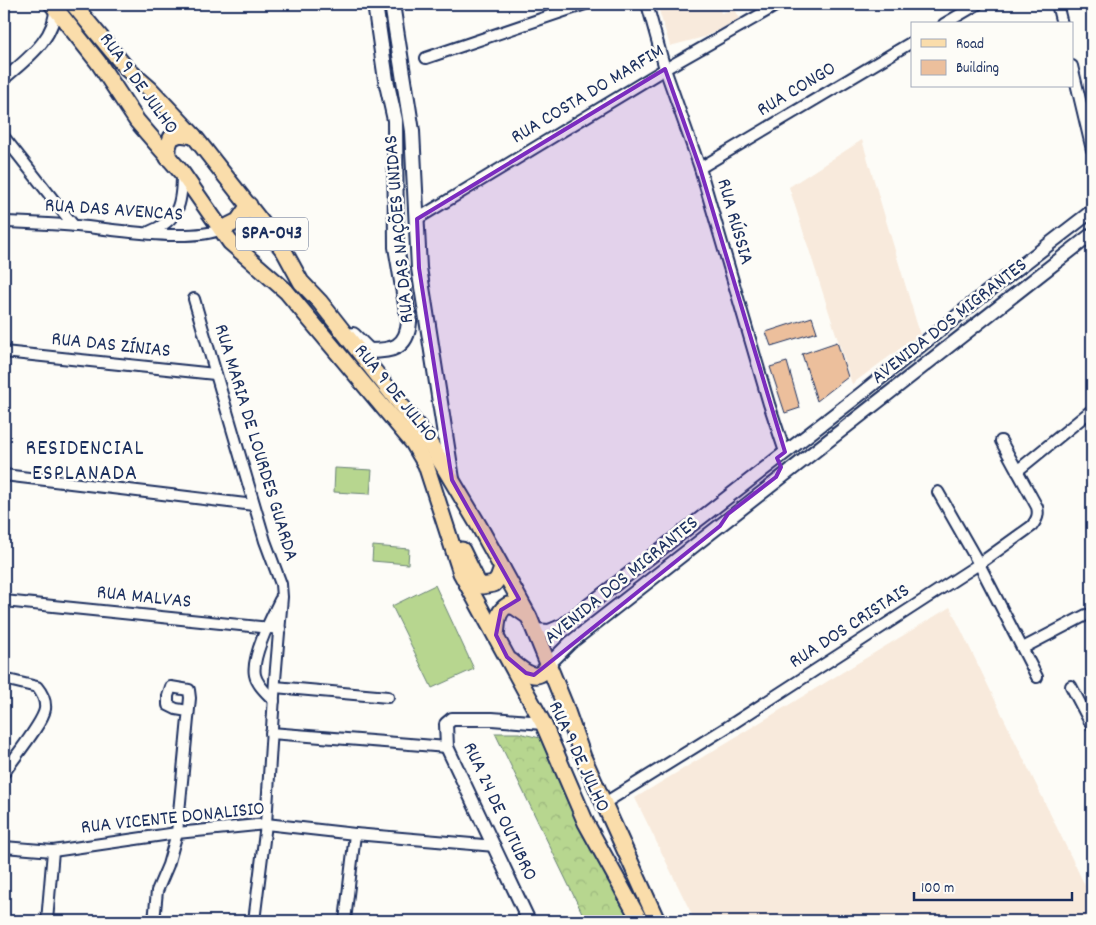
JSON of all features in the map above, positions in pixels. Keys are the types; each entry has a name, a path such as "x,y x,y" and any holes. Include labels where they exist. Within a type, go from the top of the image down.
{"main road":[{"name":"RUA 9 DE JULHO","path":"73,4 127,69 150,89 194,136 284,251 301,282 320,302 426,437 502,568 532,624 564,703 582,757 657,921"},
{"name":"RUA DAS NAÇÕES UNIDAS","path":"320,302 369,352 394,348 399,345 408,332 409,322 396,247 395,120 386,80 374,4"},
{"name":"RUA DAS NAÇÕES UNIDAS","path":"392,4 412,131 419,268 452,480"},
{"name":"RUA 9 DE JULHO","path":"53,6 98,62 136,120 182,173 230,242 292,299 413,443 426,465 461,573 543,723 586,823 640,921"},
{"path":"168,158 168,147 171,138 180,134 194,136"},
{"path":"222,229 238,221 249,205"},
{"path":"426,465 438,480 461,548 477,581 482,586 494,584 502,568"},
{"path":"496,635 499,613 508,605 532,624"},
{"path":"507,657 526,673 534,675 545,670 548,665"},
{"path":"558,756 567,762 586,797 597,807 603,804"}],"street":[{"path":"426,58 585,4"},
{"name":"RUA RÚSSIA","path":"647,4 665,69 700,168 769,404 785,452"},
{"name":"RUA COSTA DO MARFIM","path":"417,219 665,69 780,4"},
{"path":"947,22 978,4"},
{"path":"1057,4 1062,22"},
{"path":"4,79 44,40 53,22 53,6"},
{"name":"RUA CONGO","path":"700,168 911,43"},
{"path":"1074,74 1092,150"},
{"path":"4,137 74,226"},
{"path":"146,233 163,226 173,217 179,207 182,173"},
{"name":"AVENIDA DOS MIGRANTES","path":"532,624 549,631 563,625 917,350 1092,211"},
{"name":"RUA DAS AVENCAS","path":"4,222 146,233 206,234 222,229"},
{"name":"AVENIDA DOS MIGRANTES","path":"548,665 570,643 1092,234"},
{"path":"991,290 984,302 988,307 998,307"},
{"name":"RUA MARIA DE LOURDES GUARDA","path":"194,299 254,505 280,584 282,597 274,687 266,824 254,921"},
{"path":"959,316 967,317 970,322 970,328 965,334"},
{"name":"AVENIDA DOS MIGRANTES","path":"831,439 840,425 916,366 919,361 917,350"},
{"name":"RUA DAS ZÍNIAS","path":"4,352 215,374"},
{"path":"1017,471 1092,410"},
{"name":"RUA DOS CRISTAIS","path":"603,804 728,726 979,564 1032,526 1038,513 1037,507 1001,441"},
{"name":"AVENIDA DOS MIGRANTES","path":"720,526 728,514 776,477 781,466 780,463 772,462"},
{"path":"4,475 254,505"},
{"path":"938,492 979,564 1037,677"},
{"path":"274,700 258,683 255,675 257,659 266,628 282,597"},
{"name":"RUA MALVAS","path":"4,600 280,629"},
{"path":"1023,648 1086,615"},
{"path":"4,679 38,686 43,695 45,709 40,720 4,773"},
{"path":"1071,686 1092,726"},
{"path":"274,687 388,697"},
{"path":"154,921 157,891 170,858 177,833 188,711"},
{"name":"RUA 24 DE OUTUBRO","path":"529,921 447,747 446,724 452,719 492,719 543,723"},
{"path":"272,733 447,747"},
{"name":"RUA VICENTE DONALISIO","path":"4,847 53,851 177,833 266,824 495,846"},
{"path":"345,921 355,834"},
{"path":"46,921 53,851"}],"highlighted area":[{"path":"665,69 700,168 785,452 777,458 781,467 776,477 728,514 720,526 534,675 526,673 507,657 496,635 501,610 519,599 452,480 419,268 417,219"}],"shaded area":[{"path":"657,4 719,4 721,13 734,9 740,20 704,37 670,46"},
{"path":"862,140 920,334 852,384 789,187"},
{"path":"950,607 1092,900 1092,921 695,921 635,798"}],"green space":[{"path":"335,468 372,470 370,494 334,492"},
{"path":"373,546 409,549 408,564 372,561"},
{"path":"435,585 474,669 432,688 392,606"},
{"path":"495,733 519,733 540,738 582,831 632,921 586,921"}],"building":[{"path":"812,317 817,332 771,346 766,332"},
{"path":"837,342 848,377 817,401 802,354"},
{"path":"787,362 800,408 785,413 770,367"}],"district":[{"name":"RESIDENCIAL ESPLANADA","path":"85,462"}]}
